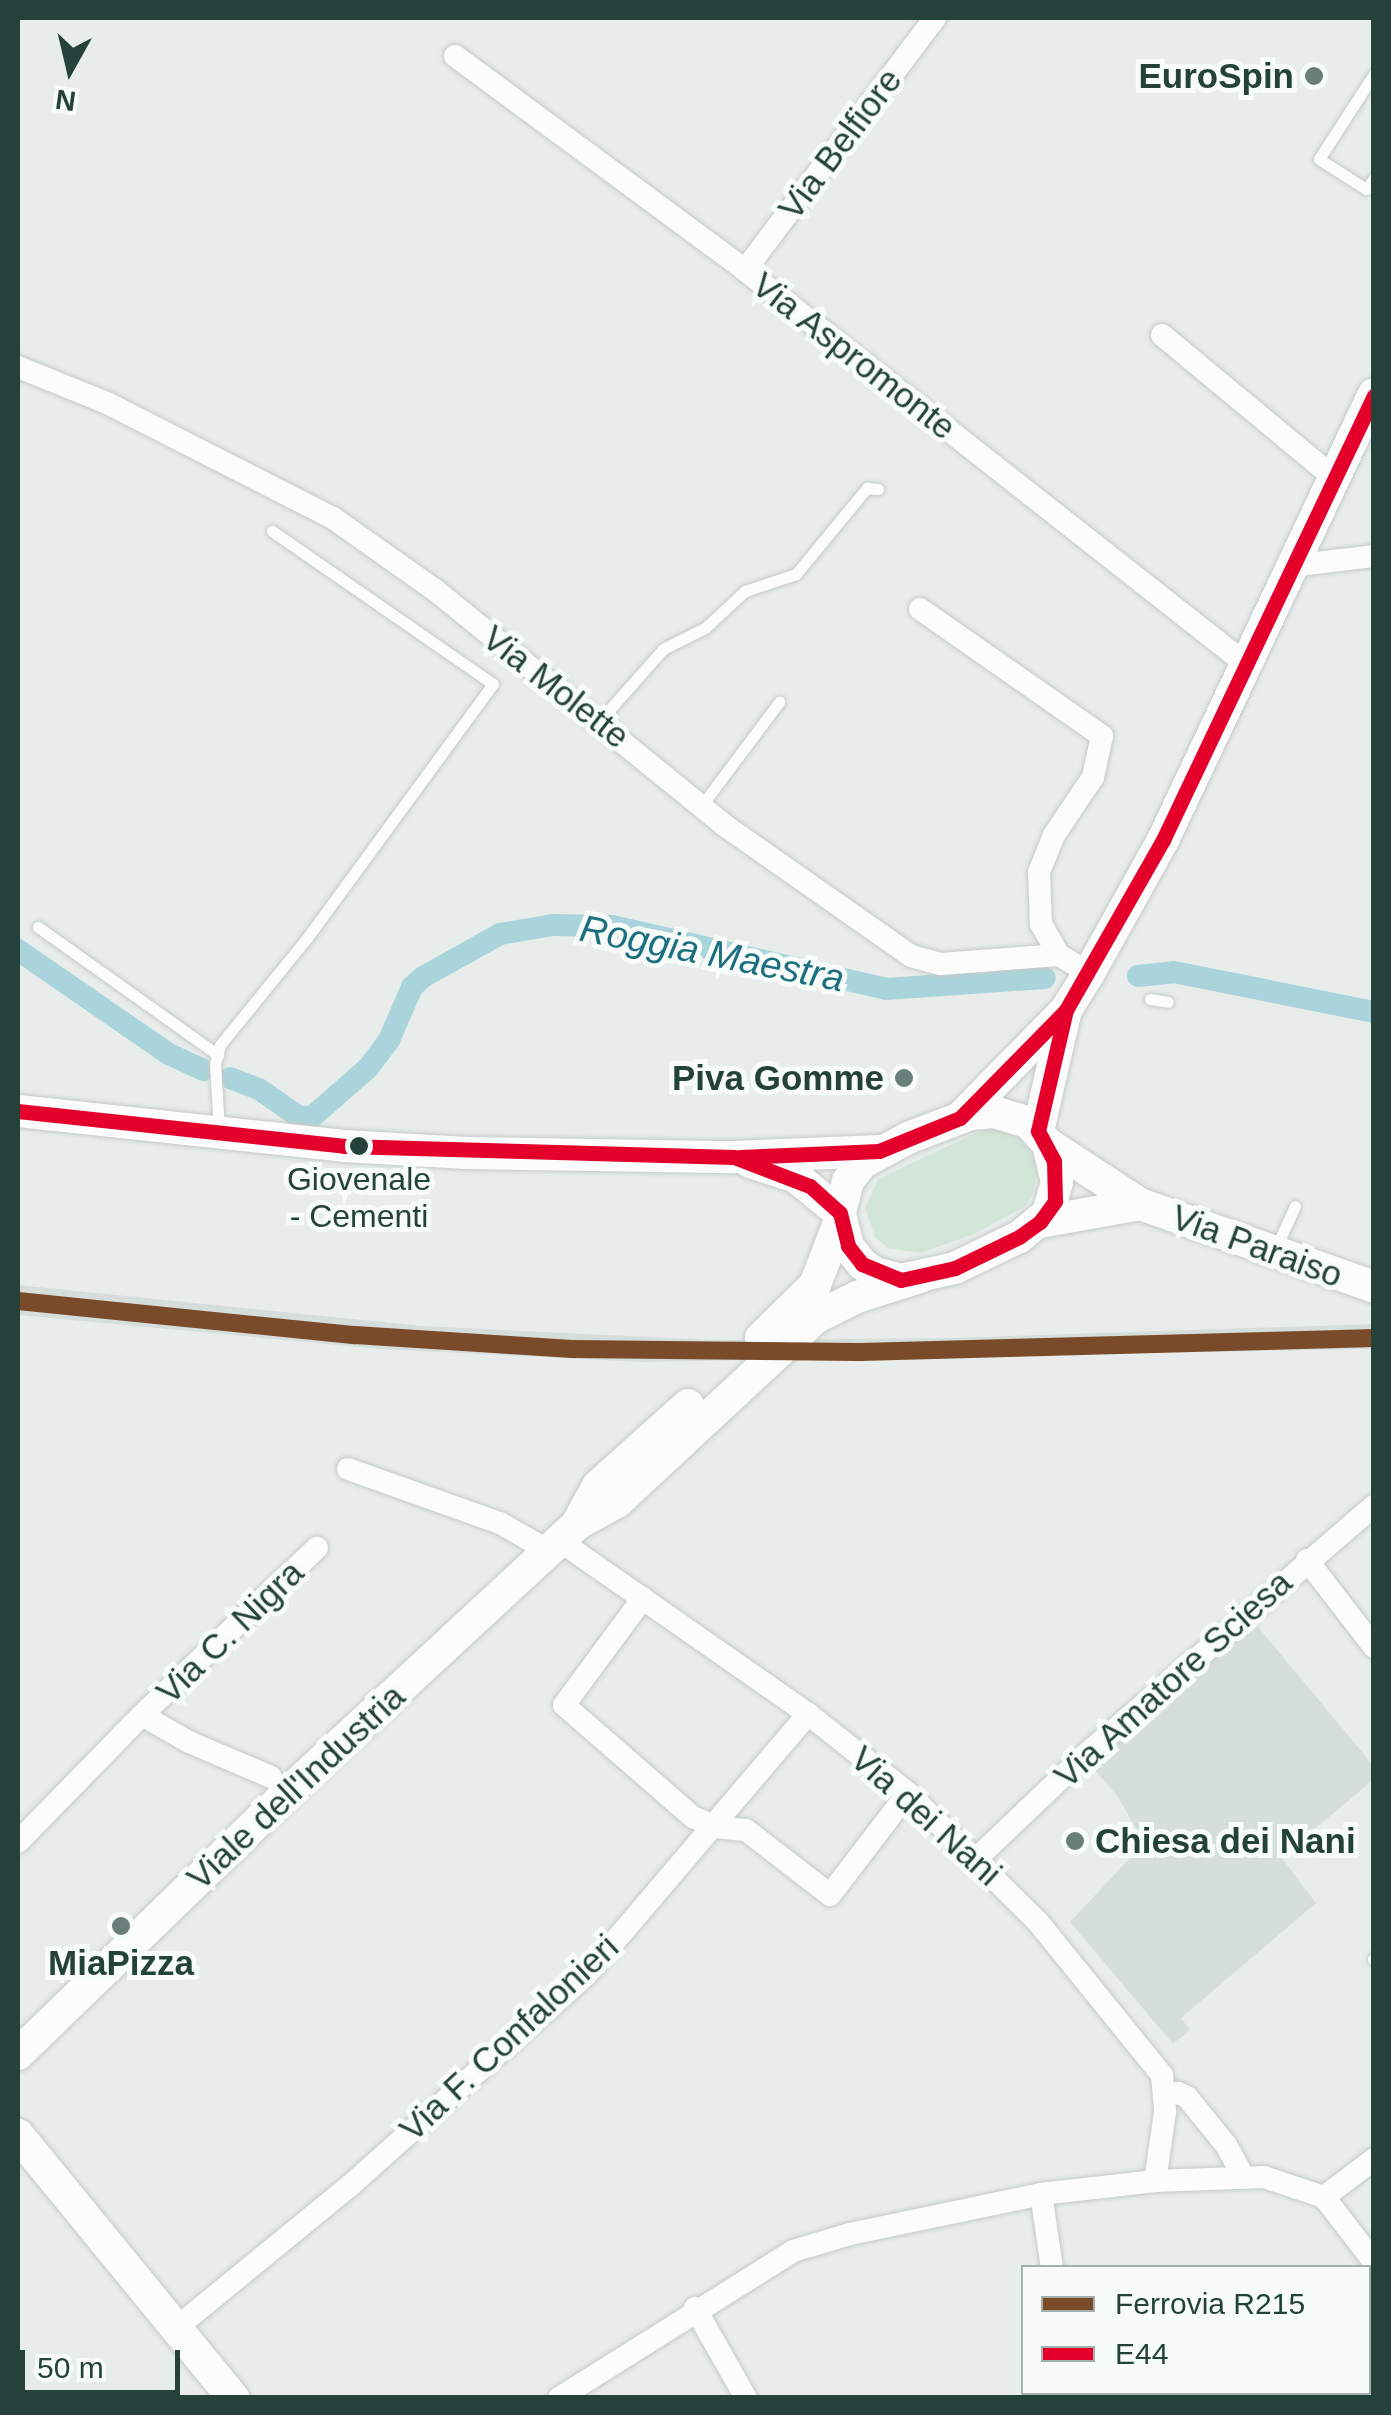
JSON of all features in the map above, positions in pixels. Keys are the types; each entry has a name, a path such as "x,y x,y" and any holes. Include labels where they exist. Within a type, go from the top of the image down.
{"main road":[{"path":"960,1118 1066,1010 1089,973 1163,840 1374,394"},
{"path":"1043,1138 1014,1116 994,1112 960,1118 879,1151 862,1163 848,1182 840,1216 848,1246 875,1273 901,1280 984,1254 1040,1222 1054,1201 1058,1182 1043,1138 1066,1010"},
{"path":"18,1111 219,1134 467,1153 734,1157 879,1151"},
{"name":"Via Paraiso","path":"1043,1138 1140,1204 1374,1287"},
{"path":"734,1157 796,1177 840,1216"},
{"name":"Via Paraiso","path":"1040,1222 1140,1204"},
{"name":"Viale dell'Industria","path":"562,1539 598,1486 815,1286 840,1216"},
{"name":"Viale dell'Industria","path":"18,2054 287,1794 562,1539 617,1502 815,1318 857,1297 920,1277"},
{"path":"18,2136 233,2398"}],"street":[{"name":"Via Belfiore","path":"744,270 935,18"},
{"name":"Via Aspromonte","path":"455,56 744,270 1246,664"},
{"path":"1162,335 1334,478"},
{"name":"Via Molette","path":"18,367 107,403 333,518 419,578 702,805 912,956 942,964 1059,955"},
{"path":"1291,566 1374,556"},
{"path":"920,609 1102,736 1094,777 1049,844 1040,872 1042,924 1059,955 1089,973"},
{"name":"Via dei Nani","path":"348,1468 500,1523 562,1539 808,1714 908,1793 1038,1922 1153,2060 1166,2096"},
{"name":"Via Amatore Sciesa","path":"977,1858 1084,1756 1374,1506"},
{"name":"Via C. Nigra","path":"18,1842 142,1715 317,1548"},
{"path":"1307,1560 1374,1647"},
{"path":"643,1598 564,1705 693,1817 715,1826 746,1830 830,1895 908,1793"},
{"name":"Via F. Confalonieri","path":"176,2328 506,2050 586,1975 808,1714"},
{"name":"Via C. Nigra","path":"142,1715 271,1777"},
{"path":"1156,2181 1166,2096 1178,2093 1187,2098 1226,2145 1243,2176"},
{"path":"1324,2198 1374,2159"},
{"path":"559,2398 696,2308 793,2251 850,2234 1041,2194 1243,2176 1299,2186 1324,2198 1374,2262"},
{"path":"1041,2194 1052,2265"},
{"path":"696,2308 746,2398"}],"lane":[{"path":"1374,74 1319,159 1366,189 1374,178"},
{"path":"610,729 610,709 663,649 705,628 745,591 796,574 867,488 878,488"},
{"path":"219,1134 220,1045 308,938 492,684 272,531"},
{"path":"702,805 779,702"},
{"path":"38,926 218,1055"},
{"path":"1150,1000 1168,1002"},
{"path":"1273,1254 1295,1206"}],"shaded area":[{"path":"18,1285 422,1326 713,1340 950,1338 1373,1324 1374,1349 642,1362 380,1349 18,1315"},
{"path":"1249,1616 1373,1765 1373,1780 1281,1857 1316,1903 1181,2018 1190,2030 1173,2044 1070,1922 1144,1843 1118,1797 1087,1761"}],"green space":[{"path":"997,1129 1023,1141 1038,1167 1033,1195 1024,1207 974,1234 921,1253 888,1248 875,1237 865,1208 878,1179 982,1130"}],"waterway":[{"name":"Roggia Maestra","path":"230,1078 259,1089 299,1117 312,1117 368,1068 389,1040 412,987 423,977 500,934 553,925 612,926 886,989 1045,978"},
{"name":"Roggia Maestra","path":"18,950 169,1054 203,1070"},
{"name":"Roggia Maestra","path":"1138,976 1174,972 1374,1012"}],"rail line":[{"name":"R215","path":"18,1301 355,1335 572,1349 861,1352 1374,1338"}],"transit line":[{"name":"E44","path":"18,1111 344,1146 734,1157 810,1186 840,1213 848,1246 862,1264 901,1280 955,1268 1019,1237 1040,1222 1055,1201 1054,1161 1038,1131 1066,1010 1163,840 1374,395"},
{"name":"E44","path":"740,1157 879,1151 960,1118 1064,1012"}],"place":[{"name":"EuroSpin","path":"1314,76"},
{"name":"Piva Gomme","path":"904,1078"},
{"name":"Giovenale - Cementi","path":"359,1146"},
{"name":"Chiesa dei Nani","path":"1075,1841"},
{"name":"MiaPizza","path":"121,1926"}]}
